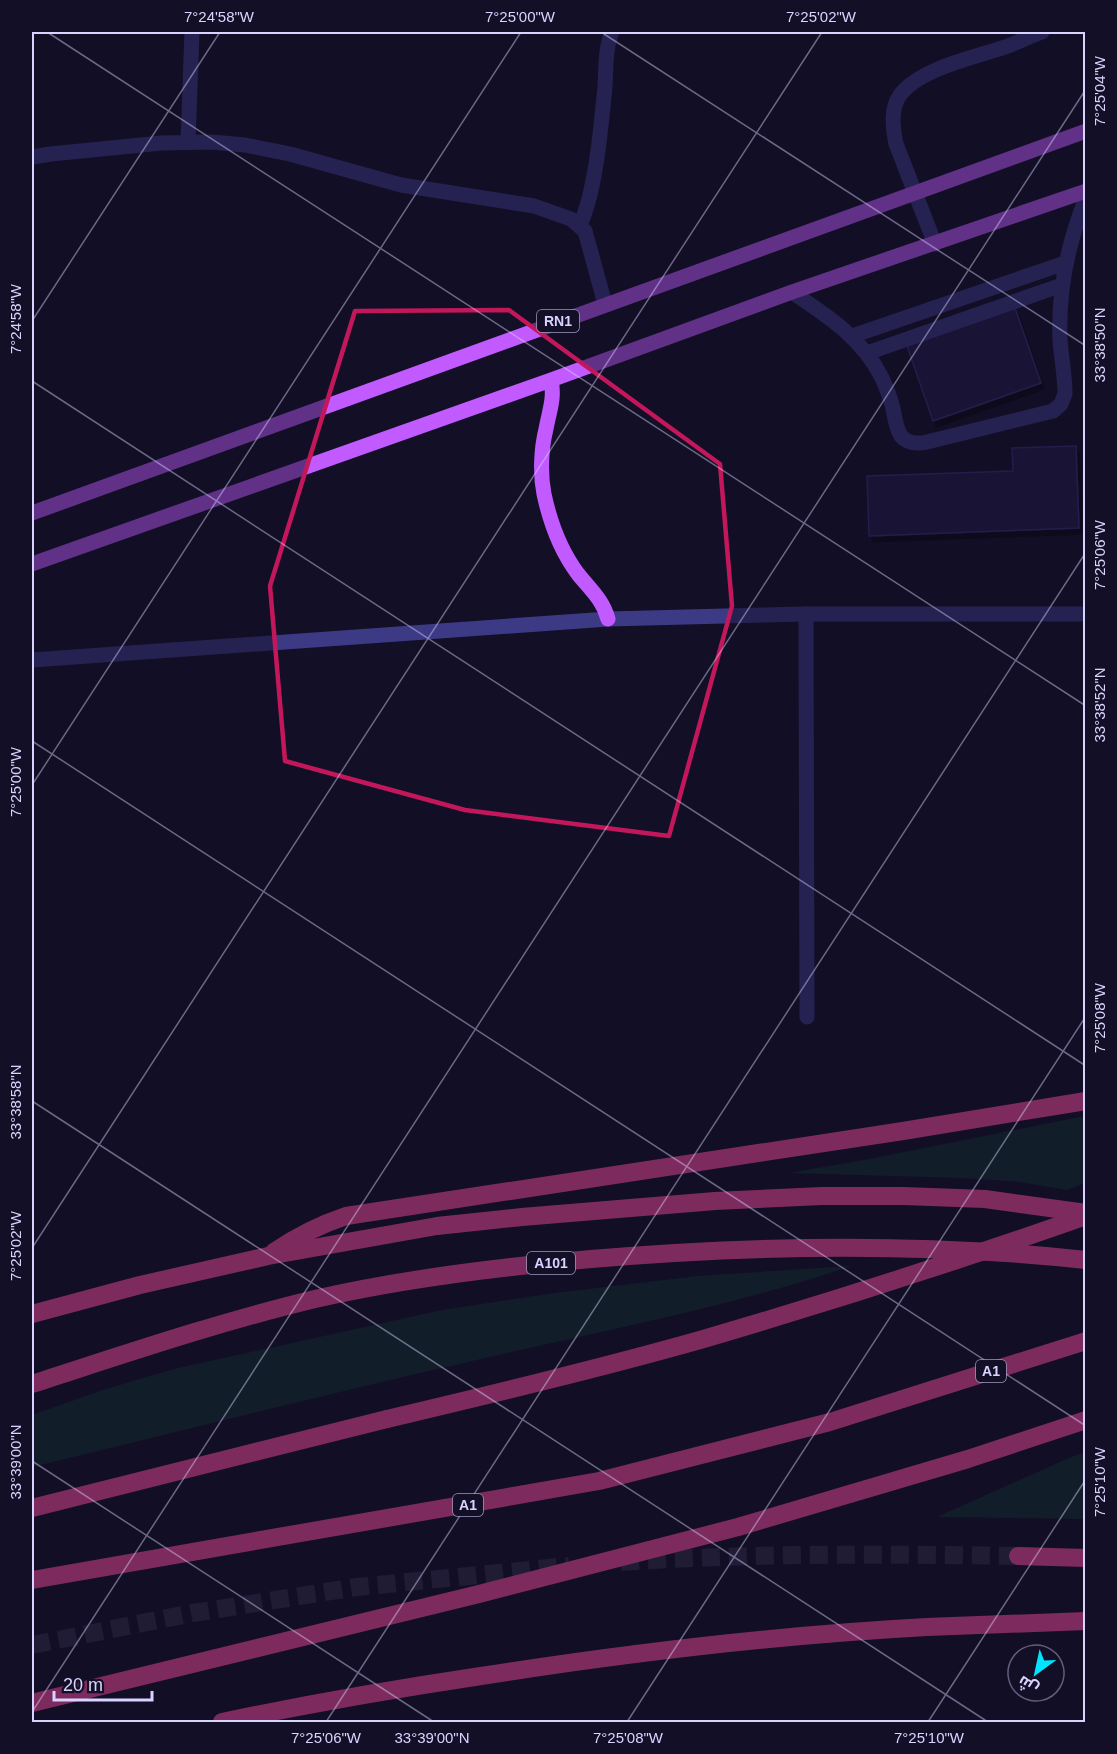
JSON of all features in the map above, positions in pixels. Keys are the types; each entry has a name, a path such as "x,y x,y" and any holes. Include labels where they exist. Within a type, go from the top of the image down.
{"highway":[{"path":"268,1256 312,1228 346,1216 1086,1101"},
{"path":"32,1314 140,1285 268,1256 437,1226 522,1217 715,1201 822,1196 984,1199 1086,1214"},
{"path":"32,1509 699,1340 864,1291 1086,1214"},
{"name":"A101","path":"32,1384 245,1317 316,1299 389,1284 482,1270 664,1253 785,1248 920,1249 1086,1260"},
{"name":"A1","path":"32,1580 599,1481 830,1422 1086,1341"},
{"path":"32,1703 479,1594 738,1527 968,1459 1086,1420"},
{"path":"1018,1556 1086,1558"},
{"path":"222,1722 396,1689 550,1665 675,1649 915,1628 1086,1621"}],"main road":[{"name":"RN1","path":"32,513 1086,131"},
{"path":"32,564 551,380 792,291 1086,191"},
{"path":"551,380 553,403 545,431 542,461 544,491 551,520 562,548 578,573 598,596 605,607 608,619"}],"street":[{"path":"188,142 192,32"},
{"path":"580,225 594,174 603,107 606,55 612,32"},
{"path":"935,244 896,144 893,129 894,109 900,95 930,72 1042,32"},
{"path":"32,158 84,150 188,142 245,145 401,184 534,206 558,214 580,225 585,231 605,304"},
{"path":"792,291 832,319 867,353 882,378 892,402 900,434 905,440 912,443 927,442 1053,411 1061,404 1065,394 1060,339 1065,263 1075,225 1086,198"},
{"path":"852,336 1065,263"},
{"path":"867,353 1062,285"},
{"path":"32,660 608,619 806,615 1086,614"},
{"path":"806,615 807,1017"}],"highlighted area":[{"path":"509,310 720,464 732,606 669,836 465,810 285,761 270,586 355,311"}],"green space":[{"path":"1085,1116 1085,1183 1067,1190 1020,1182 965,1178 789,1173 859,1161"},
{"path":"851,1266 709,1307 359,1387 32,1467 32,1415 103,1390 174,1369 442,1310 555,1293 698,1276"},
{"path":"1085,1452 1085,1519 937,1517 1069,1458"}],"building":[{"path":"1015,308 1041,383 933,421 907,346"},
{"path":"1076,446 1079,528 869,536 867,476 1013,471 1012,448"}],"tunnel":[{"path":"621,1562 770,1556 1018,1556"},
{"path":"32,1645 193,1613 357,1587 569,1566"}]}
